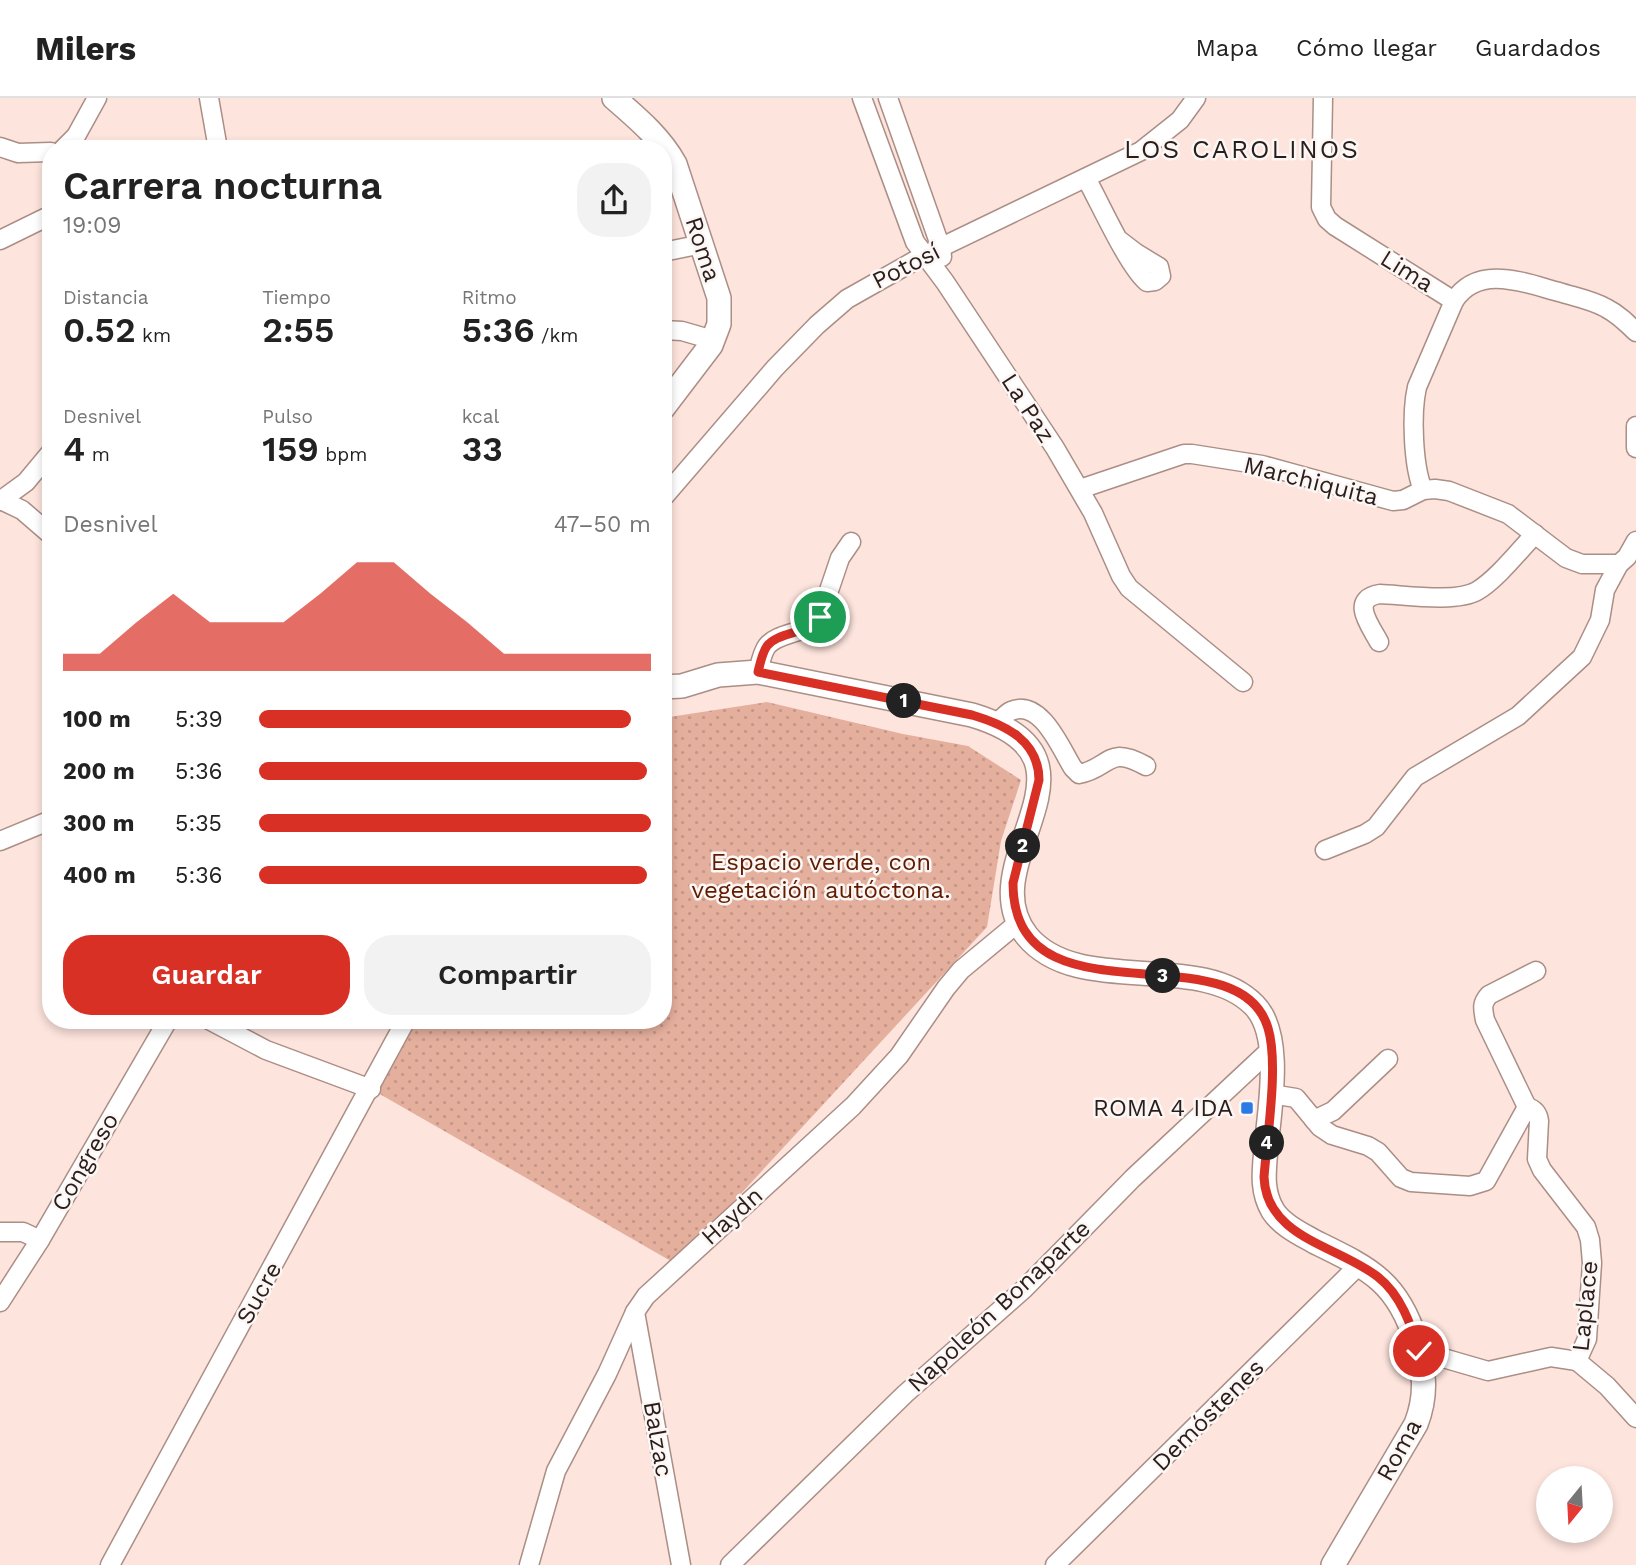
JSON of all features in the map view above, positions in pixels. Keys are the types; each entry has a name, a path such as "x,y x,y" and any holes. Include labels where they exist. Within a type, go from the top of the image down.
{"main road":[{"name":"Roma","path":"614,98 658,140"},
{"name":"Roma","path":"672,161 719,298 719,324 713,340 672,396"},
{"path":"672,687 718,675 758,672 998,722 1027,745 1039,765 1038,788 1013,883 1018,922"},
{"name":"Roma","path":"1018,922 1043,950 1060,960 1081,966 1206,981 1239,994 1255,1006 1267,1026 1271,1049 1271,1094 1264,1189 1274,1212 1301,1234 1360,1264 1380,1278 1392,1291 1405,1312 1419,1351 1424,1385 1422,1407 1416,1424 1333,1565"}],"street":[{"path":"77,140 97,98"},
{"path":"209,98 216,140"},
{"name":"La Paz","path":"862,98 915,242 945,282 1080,489 1121,576 1137,598 1242,682"},
{"path":"888,98 941,248 945,282"},
{"name":"Potosí","path":"672,488 775,368 817,324 863,289 923,256 1151,144 1180,120 1196,98"},
{"name":"Lima","path":"1323,98 1321,207 1327,219 1335,226 1454,301 1460,292 1475,282 1488,279 1515,280 1595,303 1625,321 1636,332"},
{"path":"0,147 18,153 42,152"},
{"path":"1086,178 1119,240"},
{"path":"0,240 42,219"},
{"path":"672,250 702,244"},
{"path":"1423,490 1419,480 1414,399 1454,301"},
{"path":"672,330 713,340"},
{"path":"1636,426 1636,448"},
{"name":"Marchiquita","path":"1080,489 1184,454 1262,465 1394,501 1403,500 1423,490 1449,491 1499,510 1535,534"},
{"path":"42,463 26,482 1,500 22,510 42,527"},
{"path":"1378,642 1363,608 1364,601 1370,595 1458,596 1474,592 1485,585 1535,534 1566,558 1582,564 1619,564"},
{"path":"1325,850 1376,827 1415,777 1518,716 1582,657 1600,620 1605,590 1636,541"},
{"path":"758,672 765,648 771,642 815,625 840,558 851,542"},
{"path":"998,722 1010,711 1023,709 1034,713 1044,721 1079,774 1111,757 1131,758 1146,766"},
{"path":"0,841 42,824"},
{"name":"Haydn","path":"529,1565 556,1472 602,1385 635,1312 653,1288 853,1106 899,1056 961,970 1018,922"},
{"name":"Laplace","path":"1536,971 1489,995 1482,1008 1485,1020 1527,1107 1538,1115 1537,1159 1542,1170 1586,1227 1590,1240 1592,1263 1587,1339 1577,1361 1607,1386 1636,1418"},
{"name":"Congreso","path":"0,1302 40,1240 163,1029"},
{"path":"226,1029 265,1050 371,1089"},
{"name":"Sucre","path":"110,1565 401,1029"},
{"name":"Napoleón Bonaparte","path":"730,1565 905,1394 1024,1289 1133,1178 1271,1049"},
{"path":"1314,1120 1333,1111 1388,1059"},
{"path":"1271,1094 1296,1098 1314,1120 1332,1135 1368,1146 1378,1152 1401,1178 1411,1182 1471,1186 1486,1181 1527,1107"},
{"path":"0,1232 23,1232 40,1240"},
{"name":"Demóstenes","path":"1055,1565 1360,1264"},
{"name":"Balzac","path":"635,1312 681,1565"},
{"path":"1419,1351 1488,1371 1551,1357 1577,1361"}],"green space":[{"name":"Espacio verde, con vegetación autóctona.","path":"767,702 903,734 968,746 1021,780 1001,841 987,927 676,1264 371,1089 401,1029 672,1029 672,717"}],"place":[{"name":"ROMA 4 IDA","path":"1247,1108"}],"district":[{"name":"LOS CAROLINOS","path":"1242,149"}],"route":[{"path":"820,617 815,625 771,642 765,648 758,672 998,722 1027,745 1034,755 1039,765 1039,780 1013,892 1018,922 1043,950 1060,960 1081,966 1206,981 1239,994 1255,1006 1267,1026 1271,1049 1271,1094 1264,1177 1268,1200 1283,1222 1360,1264 1380,1278 1405,1312 1419,1351"}]}
